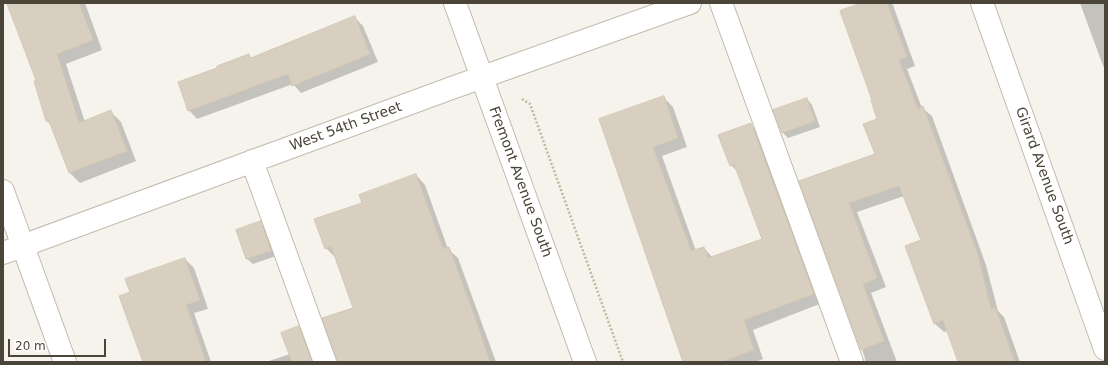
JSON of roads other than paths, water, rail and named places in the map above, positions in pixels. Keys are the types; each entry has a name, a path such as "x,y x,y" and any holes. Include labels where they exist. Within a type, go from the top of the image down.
{"street":[{"name":"Fremont Avenue South","path":"455,3 585,362"},
{"name":"West 54th Street","path":"3,253 482,77 690,3"},
{"path":"722,3 852,362"},
{"name":"Girard Avenue South","path":"982,3 1105,349"},
{"path":"252,162 325,362"},
{"path":"3,191 65,362"}]}
